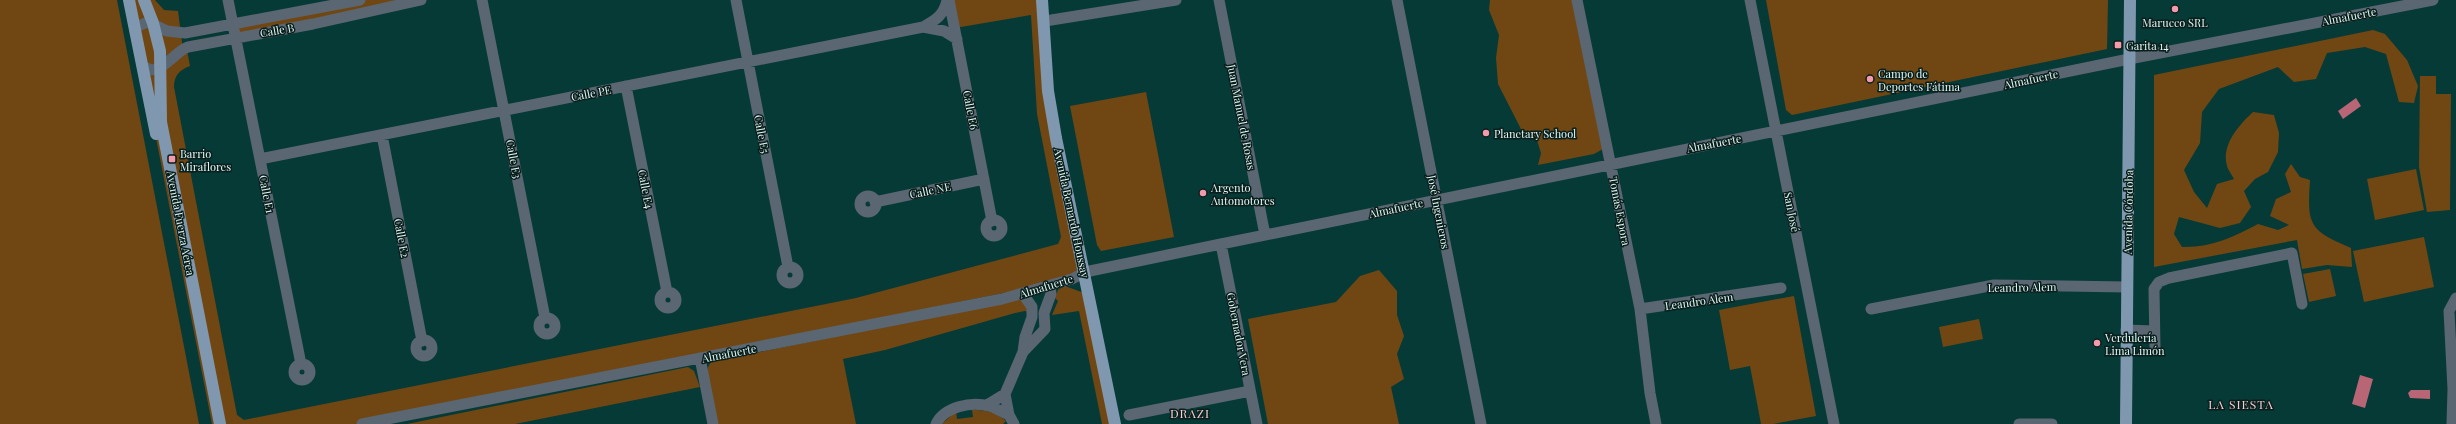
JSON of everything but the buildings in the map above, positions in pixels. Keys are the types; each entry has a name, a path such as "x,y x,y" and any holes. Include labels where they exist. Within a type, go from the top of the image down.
{"main road":[{"name":"Avenida Fuerza Aérea","path":"129,0 212,424"},
{"name":"Avenida Fuerza Aérea","path":"144,0 153,23 162,67 161,122 220,424"},
{"name":"Avenida Bernardo Houssay","path":"1042,0 1045,21 1045,54 1049,99 1115,424"},
{"name":"Avenida Córdoba","path":"2126,424 2130,0"}],"street":[{"name":"Calle E1","path":"228,0 301,364"},
{"name":"Calle B","path":"153,23 167,31 176,33 233,24 360,0"},
{"name":"Calle B","path":"162,67 179,50 313,24 421,0"},
{"name":"Calle E3","path":"482,0 545,318"},
{"name":"Calle E5","path":"736,0 788,267"},
{"name":"Calle PE","path":"260,159 923,27 937,20 945,10 948,0"},
{"name":"Calle E6","path":"948,0 957,39 992,221"},
{"path":"1045,21 1176,0"},
{"name":"Juan Manuel de Rosas","path":"1219,0 1265,235"},
{"name":"José Ingenieros","path":"1397,0 1481,424"},
{"name":"Tomás Espora","path":"1577,0 1640,309 1650,394 1656,424"},
{"name":"San José","path":"1750,0 1834,424"},
{"name":"Almafuerte","path":"362,424 1023,294 1072,279 1085,272 2129,59 2433,0"},
{"path":"135,31 143,23 153,23"},
{"name":"Calle PE","path":"923,27 944,31 957,39"},
{"path":"142,65 146,69 152,71 162,67"},
{"name":"Calle E4","path":"626,86 667,292"},
{"name":"Calle E2","path":"382,135 422,341"},
{"name":"Calle NE","path":"876,202 984,179"},
{"name":"Gobernador Vera","path":"1221,244 1257,424"},
{"path":"2155,348 2154,289 2159,282 2292,253 2302,304"},
{"name":"Leandro Alem","path":"1871,309 1994,285 2127,287"},
{"path":"1023,352 1045,329 1044,312 1051,294 1050,286"},
{"name":"Leandro Alem","path":"1640,309 1781,288"},
{"path":"1023,294 1032,307 1044,312"},
{"path":"2452,424 2453,389 2449,311 2456,298"},
{"path":"936,424 945,412 956,407 987,406 1005,394 1023,352 1032,307"},
{"path":"2126,330 2154,330"},
{"path":"700,358 713,424"},
{"path":"1129,415 1250,391"},
{"path":"1005,394 1011,420"},
{"path":"987,406 1011,420"},
{"path":"2019,424 2052,424"}],"shaded area":[{"path":"0,0 117,0 199,424 0,424"},
{"path":"129,0 155,0 164,10 178,11 183,50 187,50 190,66 183,69 178,74 174,87 237,415 244,420 856,298 1058,244 1061,237 1037,114 1031,15 955,28 949,0 1042,0 1045,54 1085,272 1072,279 362,424 212,424"},
{"path":"360,0 421,0 236,37 233,24"},
{"path":"1490,0 1573,0 1603,149 1594,154 1538,165 1541,153 1536,137 1522,131 1498,84 1496,58 1499,35 1489,10"},
{"name":"Campo de Deportes Fátima","path":"1766,0 2108,0 2107,49 1792,115 1786,110"},
{"path":"2373,30 2385,34 2407,60 2418,86 2414,103 2399,102 2386,54 2365,47 2327,53 2316,79 2294,82 2278,67 2219,89 2202,112 2200,143 2184,170 2194,192 2207,208 2217,184 2234,179 2227,166 2226,158 2229,143 2237,129 2253,112 2274,115 2279,133 2278,152 2268,172 2255,179 2244,191 2251,207 2240,223 2220,228 2179,217 2174,234 2182,247 2192,247 2222,241 2258,224 2278,230 2289,225 2270,216 2276,199 2291,192 2285,174 2291,164 2300,177 2310,180 2309,208 2314,224 2319,231 2326,236 2351,248 2352,267 2327,265 2302,269 2297,240 2154,267 2154,75"},
{"path":"2420,76 2436,76 2436,94 2451,94 2450,210 2427,212 2419,167"},
{"path":"1146,92 1174,237 1101,251 1097,245 1070,106"},
{"path":"2356,98 2361,106 2343,119 2338,111"},
{"path":"2416,169 2424,210 2375,220 2367,179"},
{"path":"2424,237 2434,287 2364,302 2353,251"},
{"path":"2330,269 2336,296 2309,302 2303,274"},
{"path":"1379,270 1397,291 1397,315 1404,336 1397,354 1404,379 1391,387 1399,424 1268,424 1248,319 1336,302 1360,276"},
{"path":"1065,286 1084,293 1110,424 1102,424 1079,311 1052,315 1058,301 1055,298 1058,290"},
{"path":"1794,296 1816,416 1773,424 1761,424 1750,366 1730,370 1719,310"},
{"path":"1020,299 1023,301 1030,313 1025,311 1015,313 885,350 843,359 856,424 713,424 707,375 708,367 711,362"},
{"path":"1979,319 1983,339 1943,347 1939,327"},
{"path":"688,367 694,371 700,387 515,424 407,424"},
{"path":"2360,375 2373,379 2365,408 2352,404"},
{"path":"2411,390 2430,390 2430,399 2410,398 2408,393"},
{"path":"972,410 990,412 998,415 1006,421 1003,424 942,424 956,411 957,419 973,417"}],"place":[{"name":"Marucco SRL","path":"2175,9"},
{"name":"Garita 14","path":"2118,45"},
{"name":"Campo de Deportes Fátima","path":"1870,79"},
{"name":"Planetary School","path":"1486,133"},
{"name":"Barrio Miraflores","path":"172,159"},
{"name":"Argento Automotores","path":"1203,193"},
{"name":"Verdulería Lima Limón","path":"2097,343"}],"district":[{"name":"LA SIESTA","path":"2241,404"},
{"name":"DRAZI","path":"1190,413"}]}
